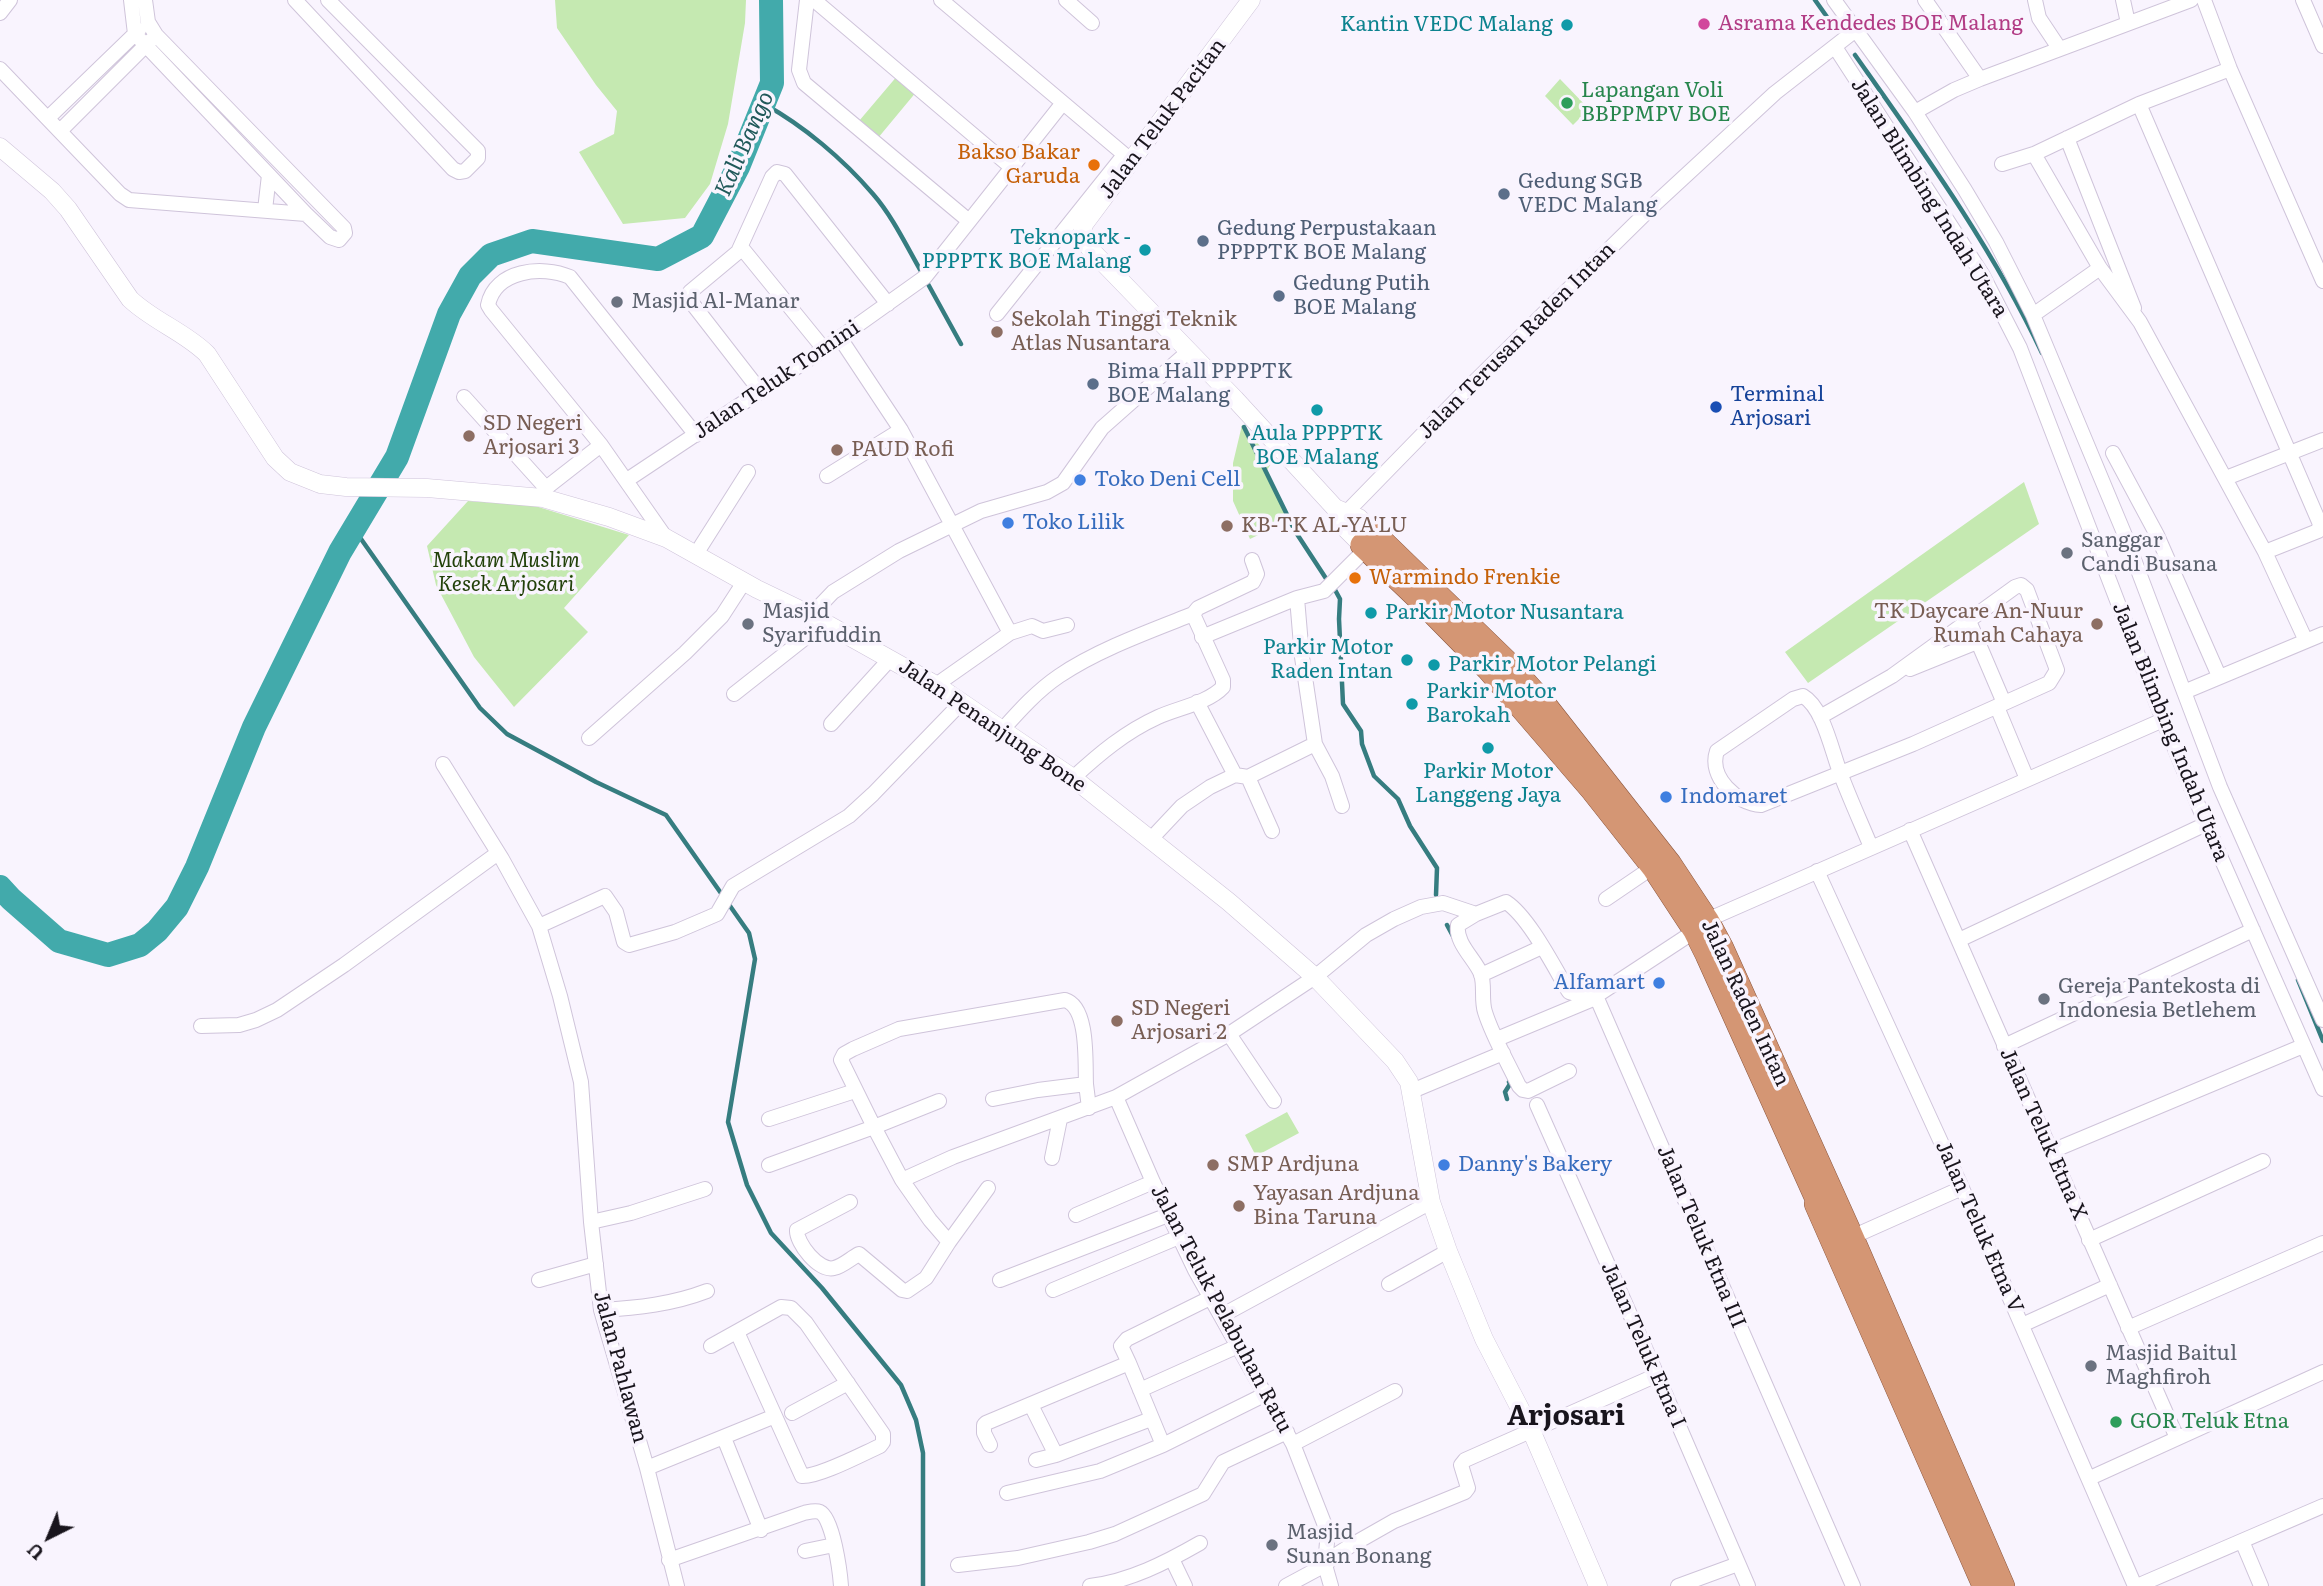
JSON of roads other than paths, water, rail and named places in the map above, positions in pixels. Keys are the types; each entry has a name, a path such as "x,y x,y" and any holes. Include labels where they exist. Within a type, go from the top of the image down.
{"highway":[{"name":"Jalan Raden Intan","path":"1367,542 1403,572 1515,685 1625,805 1676,873 1819,1204 1816,1204 1984,1586"},
{"name":"Jalan Raden Intan","path":"1515,685 1593,791 1701,926 1722,948 1852,1237 2003,1586"}],"street":[{"path":"0,13 10,0"},
{"path":"131,0 140,40 306,214 331,237 342,237 344,228 156,35 148,22 145,0"},
{"path":"295,0 453,169 466,172 478,158 478,151 328,0"},
{"path":"807,0 800,77 807,86 970,221"},
{"path":"814,0 1011,167"},
{"path":"940,0 1128,158"},
{"path":"1066,0 1092,23"},
{"name":"Jalan Teluk Pacitan","path":"997,314 1128,158 1251,0"},
{"name":"Jalan Blimbing Indah Utara","path":"1834,0 1915,112 1996,242 2033,315 2124,533 2220,787 2323,1020"},
{"path":"1925,0 1980,79"},
{"path":"2027,0 2059,48"},
{"path":"2035,0 2039,18"},
{"path":"2123,0 2128,23"},
{"path":"1915,112 1980,79 2191,0"},
{"path":"2204,0 2230,69 2323,281"},
{"path":"2303,0 2323,46"},
{"path":"60,131 140,40 148,22"},
{"name":"Jalan Terusan Raden Intan","path":"1341,513 1657,202 1775,93 1857,29"},
{"path":"48,118 140,40 156,35"},
{"name":"Jalan Blimbing Indah Utara","path":"1835,47 1982,274 2020,348 2163,720 2323,1089"},
{"path":"0,69 120,194 129,200 306,214"},
{"path":"2002,164 2034,154 2139,104 2230,69"},
{"name":"Jalan Teluk Tomini","path":"627,480 761,392 925,277 1062,104"},
{"path":"2139,104 2291,453 2320,527 2318,531 2265,552"},
{"path":"220,125 231,113"},
{"path":"2067,138 2140,322 2265,552 2306,641"},
{"name":"Jalan Penanjung Bone","path":"0,147 52,191 68,209 130,299 207,354 275,458 290,472 320,484 346,487 545,493 666,538 936,685 1003,729 1073,778 1229,902 1315,977 1395,1061 1409,1082 1431,1202 1448,1251 1484,1339 1531,1430 1593,1585"},
{"path":"2034,154 2100,268 2140,322"},
{"name":"Jalan Teluk Pacitan","path":"1083,240 1081,232 1084,224 1128,158"},
{"path":"761,392 690,302 690,292 741,247 772,177 780,172 785,174 888,304"},
{"path":"265,211 269,175"},
{"name":"Jalan Raden Intan","path":"1083,240 1341,513 1346,530 1367,542"},
{"path":"741,247 824,349"},
{"path":"2033,315 2100,268"},
{"path":"666,538 601,445 488,304 491,293 512,275 554,272 570,277 696,435"},
{"path":"840,338 901,430 1010,632"},
{"path":"734,694 818,619 833,592 879,561 981,511 1047,492 1063,483 1102,428 1189,351"},
{"path":"464,397 545,493 601,445"},
{"path":"827,476 901,430"},
{"path":"2226,478 2323,440"},
{"path":"2113,453 2157,535 2219,676"},
{"path":"696,554 748,472"},
{"path":"1202,637 1297,598 1324,591 1367,542"},
{"path":"1003,729 1037,693 1059,676 1136,637 1193,614 1198,608 1253,582 1257,575 1252,560"},
{"path":"589,738 685,653 722,616 744,582"},
{"path":"1820,717 1892,676 2017,586 2023,586 2027,590 2057,670 2049,683 1840,774 1768,803 1745,802 1733,794 1716,768 1715,757 1720,747 1793,699 1805,696 1820,717 1840,774 1871,847"},
{"path":"1297,598 1302,657 1315,744 1332,776 1342,806"},
{"path":"1073,778 1110,745 1157,717 1197,702 1223,687 1223,680 1193,614"},
{"path":"1969,621 2027,779"},
{"path":"936,685 1010,632 1032,626 1043,631 1067,625"},
{"path":"2184,692 2323,634"},
{"path":"1892,676 1977,642"},
{"path":"831,724 890,659"},
{"path":"539,926 605,896 616,912 624,942 629,945 666,936 717,914 733,886 849,816 962,702"},
{"path":"1197,702 1272,831"},
{"path":"1497,1039 1594,998 1701,926 1817,871 2163,720"},
{"path":"1150,840 1182,806 1210,787 1315,744"},
{"name":"Jalan Pahlawan","path":"443,764 539,926 560,996 581,1082 591,1222 601,1310 647,1468 677,1586"},
{"path":"1959,940 2206,824"},
{"name":"Jalan Teluk Etna X","path":"1910,830 2177,1438"},
{"path":"201,1026 239,1025 277,1010 344,965 498,853"},
{"path":"1606,900 1653,867"},
{"name":"Jalan Teluk Etna V","path":"1817,871 1962,1188 2136,1586"},
{"path":"1569,1071 1528,1091 1519,1086 1500,1054 1497,1039 1484,1009 1482,975 1457,930 1460,924 1476,914 1506,902 1542,947 1569,992 1594,998"},
{"path":"902,1180 953,1157 1116,1097 1229,1034 1315,977 1366,935 1421,907 1444,903 1476,914"},
{"path":"2004,1046 2253,930"},
{"path":"1482,975 1542,947"},
{"name":"Jalan Teluk Etna III","path":"1594,998 1853,1586"},
{"path":"949,1242 902,1180 841,1061 844,1054 910,1027 1065,1000 1072,1003 1082,1020 1089,1108"},
{"path":"1229,1034 1274,1101"},
{"path":"2052,1151 2303,1046"},
{"path":"1412,1091 1500,1054"},
{"path":"993,1099 1086,1084"},
{"path":"769,1119 855,1091"},
{"name":"Jalan Teluk Pelabuhan Ratu","path":"1116,1097 1168,1215 1210,1298 1290,1438 1324,1523 1327,1542 1325,1565 1331,1586"},
{"path":"769,1165 939,1101"},
{"name":"Jalan Teluk Etna I","path":"1537,1105 1748,1586"},
{"path":"1052,1157 1060,1119"},
{"path":"2089,1240 2263,1161"},
{"path":"1076,1215 1153,1182"},
{"path":"850,1202 797,1230 797,1238 802,1247 824,1267 834,1268 859,1254 902,1290 907,1291 926,1278 988,1188"},
{"path":"1852,1237 1962,1188"},
{"path":"591,1222 631,1213 705,1189"},
{"path":"1221,1316 1431,1202"},
{"path":"1000,1280 1168,1215"},
{"path":"1053,1290 1179,1237"},
{"path":"2128,1328 2323,1243"},
{"path":"1389,1284 1448,1251"},
{"path":"538,1280 596,1264"},
{"path":"2022,1325 2110,1285"},
{"path":"601,1310 650,1307 707,1291"},
{"path":"1163,1445 1121,1346 1127,1339 1210,1298"},
{"path":"711,1346 781,1307 790,1308 806,1323 884,1436 884,1441 880,1446 811,1475 802,1476 737,1332"},
{"path":"1140,1390 1238,1346"},
{"path":"990,1445 984,1433 985,1424 1129,1363"},
{"path":"2090,1478 2323,1372"},
{"path":"1286,1586 1325,1565 1350,1546 1394,1521 1465,1492 1468,1488 1461,1465 1464,1461 1657,1375"},
{"path":"792,1413 848,1383"},
{"path":"958,1565 1018,1558 1089,1542 1126,1530 1203,1494 1223,1462 1290,1438 1395,1391"},
{"path":"1007,1493 1100,1471 1163,1445 1266,1394"},
{"path":"1031,1405 1056,1455"},
{"path":"647,1468 775,1416"},
{"path":"1036,1460 1151,1419"},
{"path":"724,1438 761,1530"},
{"path":"2136,1586 2323,1506"},
{"path":"669,1560 804,1513 819,1512 827,1519 841,1586"},
{"path":"2242,1541 2261,1586"},
{"path":"1090,1586 1113,1583 1172,1559 1200,1543"},
{"path":"805,1551 834,1545"},
{"path":"1172,1559 1185,1586"},
{"path":"1678,1586 1738,1564"}],"waterway":[{"name":"Kali Bango","path":"0,887 59,941 108,955 140,945 157,931 177,907 197,867 254,727 340,552 397,457 449,314 470,276 491,255 532,241 658,259 702,236 738,167 772,83 771,0"},
{"path":"1815,0 1832,24"},
{"path":"1855,55 1931,163 1979,238 2042,353"},
{"name":"Kali Bango","path":"764,104 808,133 861,181 887,212 922,273"},
{"path":"928,284 961,344"},
{"path":"1244,427 1295,531 1327,580"},
{"path":"354,529 480,708 507,734 596,782 666,815 749,933 755,959 728,1122 747,1185 771,1233 822,1288 901,1385 916,1420 923,1453 923,1586"},
{"path":"1334,588 1340,599 1343,704 1361,731 1362,744 1374,776 1398,799 1410,826 1437,868 1436,895"},
{"path":"1447,925 1454,938"},
{"path":"2298,980 2323,1041"},
{"path":"1507,1099 1505,1092 1509,1082"}],"place":[{"name":"Asrama Kendedes BOE Malang","path":"1704,24"},
{"name":"Kantin VEDC Malang","path":"1567,25"},
{"name":"Lapangan Voli BBPPMPV BOE","path":"1567,103"},
{"name":"Bakso Bakar Garuda","path":"1094,165"},
{"name":"Gedung SGB VEDC Malang","path":"1504,194"},
{"name":"Gedung Perpustakaan PPPPTK BOE Malang","path":"1203,241"},
{"name":"Teknopark - PPPPTK BOE Malang","path":"1145,250"},
{"name":"Gedung Putih BOE Malang","path":"1279,296"},
{"name":"Masjid Al-Manar","path":"617,302"},
{"name":"Sekolah Tinggi Teknik Atlas Nusantara","path":"997,332"},
{"name":"Bima Hall PPPPTK BOE Malang","path":"1093,384"},
{"name":"Terminal Arjosari","path":"1716,407"},
{"name":"Aula PPPPTK BOE Malang","path":"1317,410"},
{"name":"SD Negeri Arjosari 3","path":"469,436"},
{"name":"PAUD Rofi","path":"837,450"},
{"name":"Toko Deni Cell","path":"1080,480"},
{"name":"Toko Lilik","path":"1008,523"},
{"name":"KB-TK AL-YA'LU","path":"1227,526"},
{"name":"Sanggar Candi Busana","path":"2067,553"},
{"name":"Warmindo Frenkie","path":"1355,578"},
{"name":"Parkir Motor Nusantara","path":"1371,613"},
{"name":"Masjid Syarifuddin","path":"748,624"},
{"name":"TK Daycare An-Nuur Rumah Cahaya","path":"2097,624"},
{"name":"Parkir Motor Raden Intan","path":"1407,660"},
{"name":"Parkir Motor Pelangi","path":"1434,665"},
{"name":"Parkir Motor Barokah","path":"1412,704"},
{"name":"Parkir Motor Langgeng Jaya","path":"1488,748"},
{"name":"Indomaret","path":"1666,797"},
{"name":"Alfamart","path":"1659,983"},
{"name":"Gereja Pantekosta di Indonesia Betlehem","path":"2044,999"},
{"name":"SD Negeri Arjosari 2","path":"1117,1021"},
{"name":"SMP Ardjuna","path":"1213,1165"},
{"name":"Danny's Bakery","path":"1444,1165"},
{"name":"Yayasan Ardjuna Bina Taruna","path":"1239,1206"},
{"name":"Masjid Baitul Maghfiroh","path":"2091,1366"},
{"name":"GOR Teluk Etna","path":"2116,1422"},
{"name":"Masjid Sunan Bonang","path":"1272,1545"}],"district":[{"name":"Arjosari","path":"1566,1417"}],"park label":[{"name":"Makam Muslim Kesek Arjosari","path":"506,573"}]}
